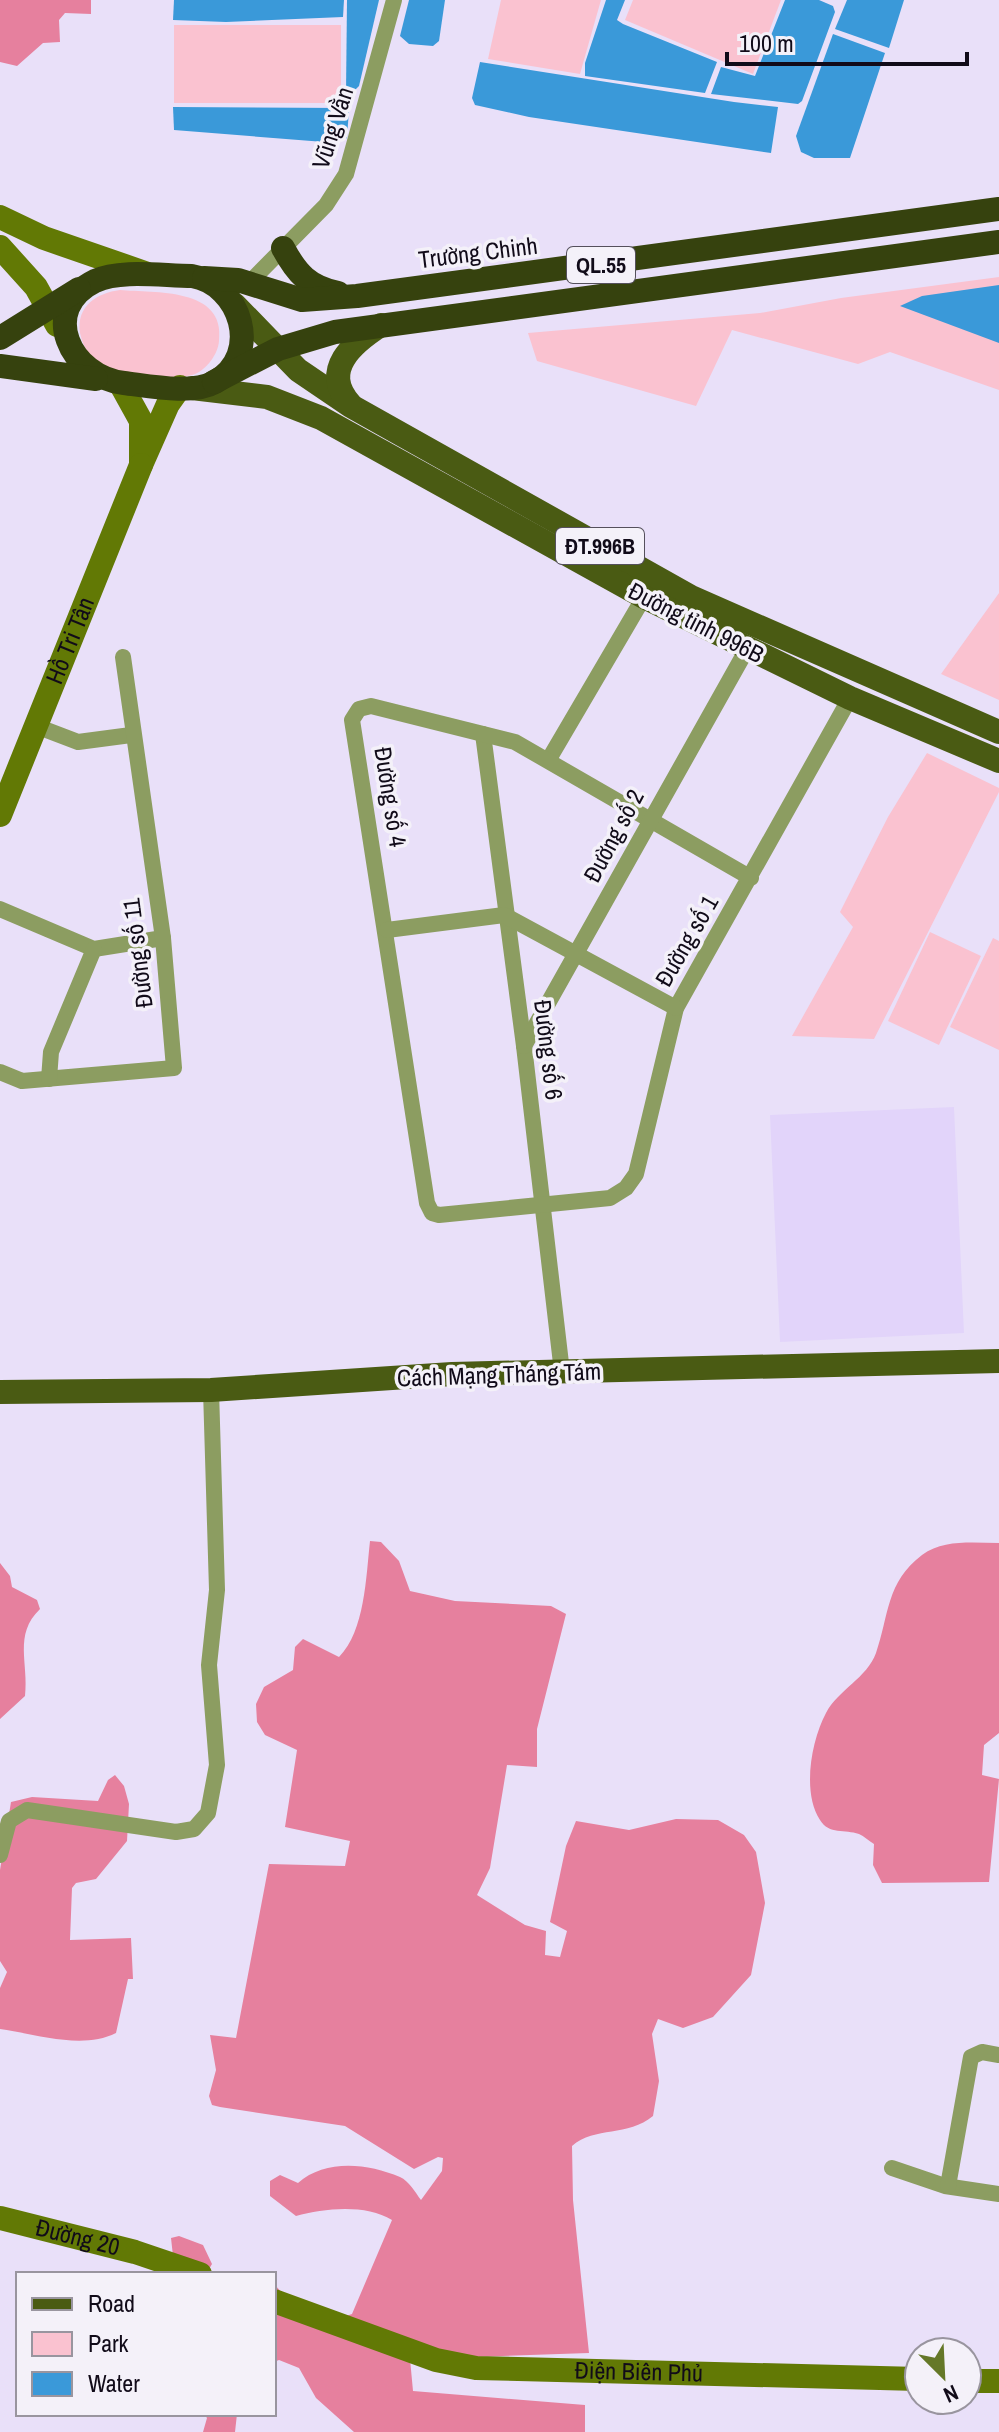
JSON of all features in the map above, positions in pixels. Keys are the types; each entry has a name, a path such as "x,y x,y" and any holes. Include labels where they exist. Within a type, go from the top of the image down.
{"highway":[{"name":"Trường Chinh","path":"155,276 204,278 241,294 302,300 357,296 999,209"},
{"name":"QL.55","path":"214,382 278,349 318,335 999,242"},
{"path":"283,248 298,274 309,283 357,296"},
{"path":"0,338 47,307 106,277 155,276"},
{"path":"92,283 71,305 66,319 67,346 80,365 94,374 120,383"},
{"path":"0,366 120,383 180,387 214,382 237,357 242,340 241,294"}],"main road":[{"name":"Đường tỉnh 996B","path":"241,294 278,349 298,370 351,406 691,597 999,732"},
{"path":"351,406 340,387 339,367 344,354 381,325"},
{"name":"Đường tỉnh 996B","path":"180,387 267,397 321,418 644,597 850,698 999,761"},
{"name":"Cách Mạng Tháng Tám","path":"0,1392 211,1390 452,1374 999,1361"}],"street":[{"name":"Vũng Vằn","path":"241,294 326,205 346,174 394,0"},
{"path":"0,217 44,238 155,276"},
{"path":"0,247 22,270 47,307 67,346"},
{"path":"120,383 141,421 141,465"},
{"name":"Hồ Tri Tân","path":"0,815 6,787 36,726 141,465 168,404 180,387"},
{"path":"549,759 644,597"},
{"name":"Đường số 2","path":"524,1046 579,952 649,818 747,649"},
{"name":"Đường số 11","path":"0,1072 22,1081 174,1068 163,938 131,735 123,657"},
{"name":"Đường số 1","path":"541,1205 610,1198 626,1188 636,1174 676,1008 850,698"},
{"name":"Đường số 4","path":"541,1205 432,1213 427,1203 352,720 359,709 371,706 515,742 751,878"},
{"path":"36,726 78,742 131,735"},
{"name":"Đường số 6","path":"483,734 562,1372"},
{"path":"0,909 94,949 163,938"},
{"path":"387,930 504,915 579,952 676,1008"},
{"path":"49,1079 51,1052 94,949"},
{"path":"0,1855 9,1821 27,1810 176,1832 194,1829 208,1813 217,1765 209,1665 217,1590 211,1390"},
{"path":"948,2186 971,2057 982,2052 999,2055"},
{"path":"892,2168 948,2186 999,2194"},
{"name":"Đường 20","path":"0,2218 135,2252 194,2272"},
{"name":"Điện Biên Phủ","path":"276,2302 436,2360 476,2368 903,2379"}],"shaded area":[{"path":"0,0 91,0 91,14 65,13 59,20 60,42 43,43 17,66 0,62"},
{"path":"954,1107 964,1333 780,1342 770,1115"},
{"path":"370,1541 381,1542 399,1561 410,1591 455,1601 551,1606 566,1614 537,1729 537,1767 507,1765 490,1868 477,1895 525,1925 546,1931 545,1955 560,1957 567,1931 550,1922 566,1846 576,1821 629,1830 676,1819 718,1820 744,1835 756,1852 765,1903 751,1975 713,2017 683,2028 658,2019 652,2034 659,2081 653,2116 633,2127 591,2136 572,2146 573,2200 589,2353 410,2359 413,2391 585,2405 585,2432 354,2432 316,2398 299,2368 276,2361 276,2286 285,2296 334,2320 352,2314 392,2220 370,2212 345,2209 296,2216 270,2196 270,2181 280,2175 298,2183 321,2170 360,2166 400,2177 421,2200 442,2171 443,2158 438,2157 414,2169 345,2126 220,2107 212,2105 209,2096 216,2070 210,2035 236,2038 269,1864 345,1866 350,1841 285,1827 297,1750 265,1735 257,1722 256,1704 264,1687 293,1670 295,1647 303,1639 339,1657 354,1633 365,1587"},
{"path":"999,1543 999,1733 984,1745 982,1775 999,1779 989,1882 882,1883 873,1865 874,1844 859,1834 828,1828 814,1809 810,1782 816,1738 831,1705 872,1662 890,1600 910,1565 940,1546"},
{"path":"0,1563 10,1576 12,1587 37,1600 40,1609 24,1639 25,1696 0,1719"},
{"path":"115,1775 124,1786 129,1804 127,1841 96,1879 76,1883 72,1888 70,1940 131,1938 133,1979 128,1979 116,2033 103,2038 74,2041 0,2029 0,1988 7,1972 0,1961 0,1870 11,1802 32,1797 98,1801 108,1780"},
{"path":"179,2236 203,2245 212,2264 207,2272 163,2272 173,2256 171,2238"},
{"path":"206,2416 237,2416 235,2432 203,2432"}],"green space":[{"path":"501,0 601,0 580,74 488,59"},
{"path":"633,0 781,0 753,74 625,20"},
{"path":"174,25 341,25 341,103 174,103"},
{"path":"999,277 999,390 890,352 858,364 732,330 696,406 537,361 528,333 760,313 841,298"},
{"path":"120,290 185,296 211,311 218,323 219,341 217,351 204,369 187,376 163,377 112,370 91,357 80,333 81,315 96,298"},
{"path":"999,593 999,700 941,674"},
{"path":"927,753 999,788 999,792 874,1039 792,1036 853,927 840,912 888,817"},
{"path":"930,932 981,956 939,1045 888,1021"},
{"path":"993,938 999,941 999,1050 950,1027"}],"water":[{"path":"174,0 344,0 343,17 226,22 173,20"},
{"path":"347,0 379,0 359,86 351,94 346,93"},
{"path":"409,0 445,0 439,41 433,46 409,44 400,36"},
{"path":"606,0 625,0 617,20 623,24 717,62 705,93 585,76 585,63"},
{"path":"785,0 819,0 833,6 835,12 802,101 798,104 711,94 721,67 755,76"},
{"path":"847,0 904,0 889,48 835,29"},
{"path":"833,34 885,53 850,158 814,158 801,152 796,136"},
{"path":"480,62 778,107 771,153 529,117 475,105 472,98"},
{"path":"173,107 349,109 347,138 337,143 174,130"},
{"path":"999,285 999,343 900,306 922,296"}]}
